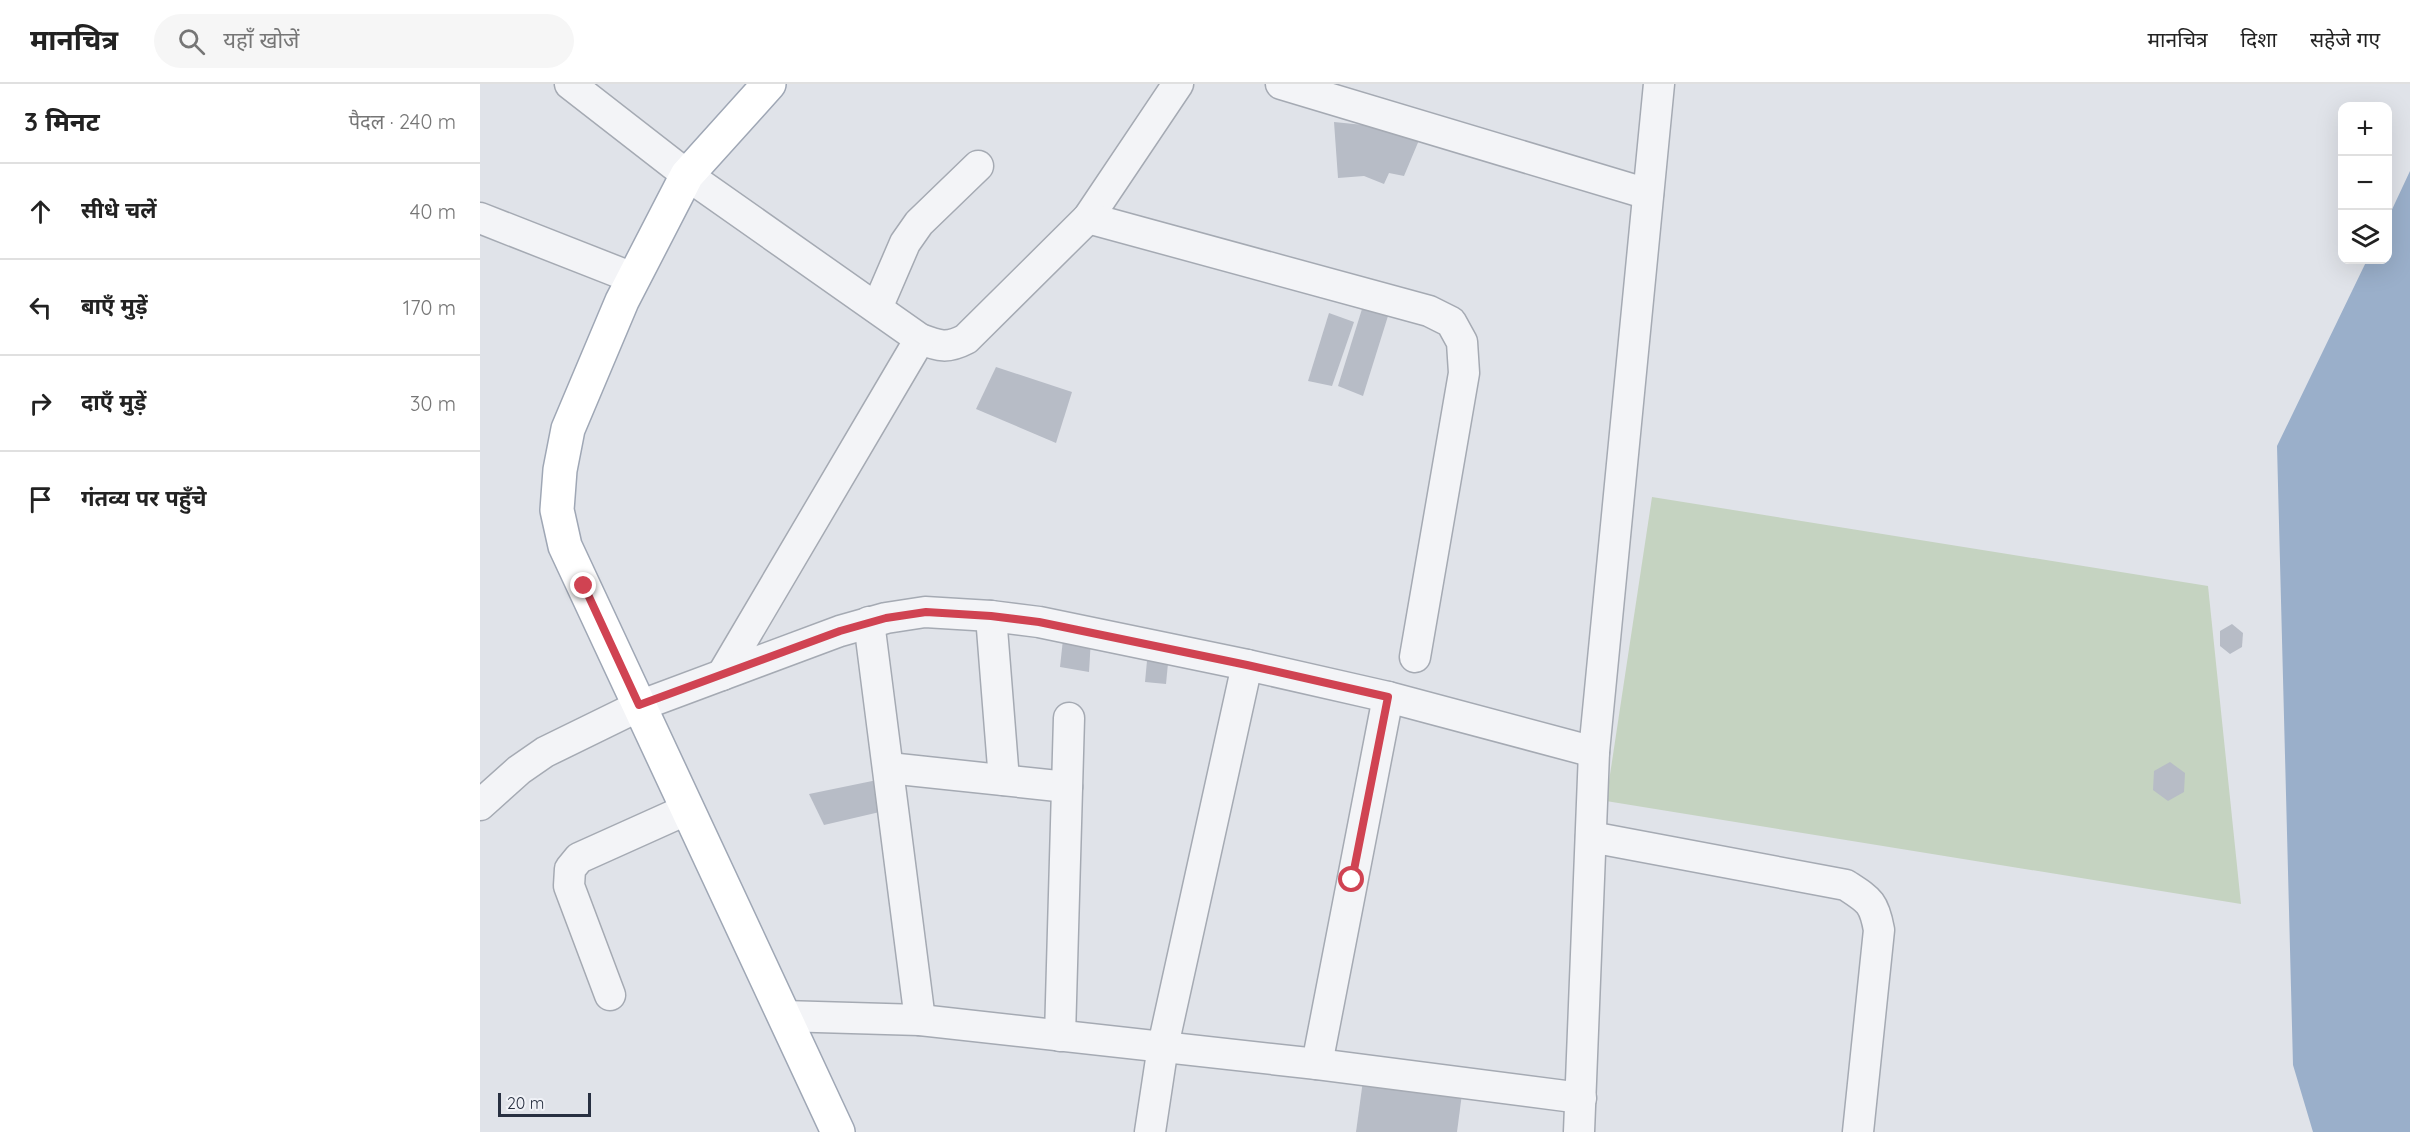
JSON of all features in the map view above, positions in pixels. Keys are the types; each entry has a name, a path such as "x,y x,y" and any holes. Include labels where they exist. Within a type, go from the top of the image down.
{"main road":[{"path":"769,84 687,175 633,278 568,429 560,470 557,510 565,546 838,1132"}],"street":[{"path":"570,84 687,175 920,339 938,345 953,346 966,339 1088,218 1178,84"},
{"path":"1281,84 1648,194"},
{"path":"1579,1132 1594,752 1659,84"},
{"path":"877,308 905,243 919,223 978,166"},
{"path":"480,218 633,278"},
{"path":"1088,218 1429,311 1451,322 1462,342 1464,373 1415,657"},
{"path":"722,675 920,339"},
{"path":"480,805 519,770 545,752 639,705 840,631 869,622 926,612 1039,622 1247,665 1388,697 1594,752"},
{"path":"991,616 1004,780"},
{"path":"869,622 920,1020"},
{"path":"1150,1132 1163,1046 1247,665"},
{"path":"1317,1064 1388,697"},
{"path":"1060,1036 1069,718"},
{"path":"889,768 1067,787"},
{"path":"610,995 569,886 570,869 579,858 688,809"},
{"path":"1591,837 1846,885 1865,898 1875,910 1879,930 1858,1132"},
{"path":"783,1016 920,1020 1317,1064 1581,1098"}],"green space":[{"path":"1652,497 2208,586 2241,904 1606,801"}],"water":[{"path":"2410,171 2410,1132 2313,1132 2293,1065 2277,446 2365,264 2392,264 2392,209"}],"building":[{"path":"1372,117 1422,133 1404,176 1389,173 1384,184 1364,176 1338,178 1334,122 1364,125"},
{"path":"1362,309 1388,316 1363,396 1338,386"},
{"path":"1329,313 1354,322 1332,386 1308,381"},
{"path":"996,367 1072,392 1056,443 976,409"},
{"path":"2232,624 2243,633 2242,647 2230,654 2220,646 2220,631"},
{"path":"1064,630 1091,639 1089,672 1060,667"},
{"path":"1148,650 1169,653 1166,684 1145,682"},
{"path":"2170,762 2185,773 2184,792 2168,801 2153,790 2154,771"},
{"path":"882,779 884,811 824,825 809,794"},
{"path":"1364,1073 1463,1086 1457,1132 1356,1132"}],"route":[{"path":"584,586 639,705 840,631 886,618 926,612 1039,622 1388,697 1352,880"}]}
